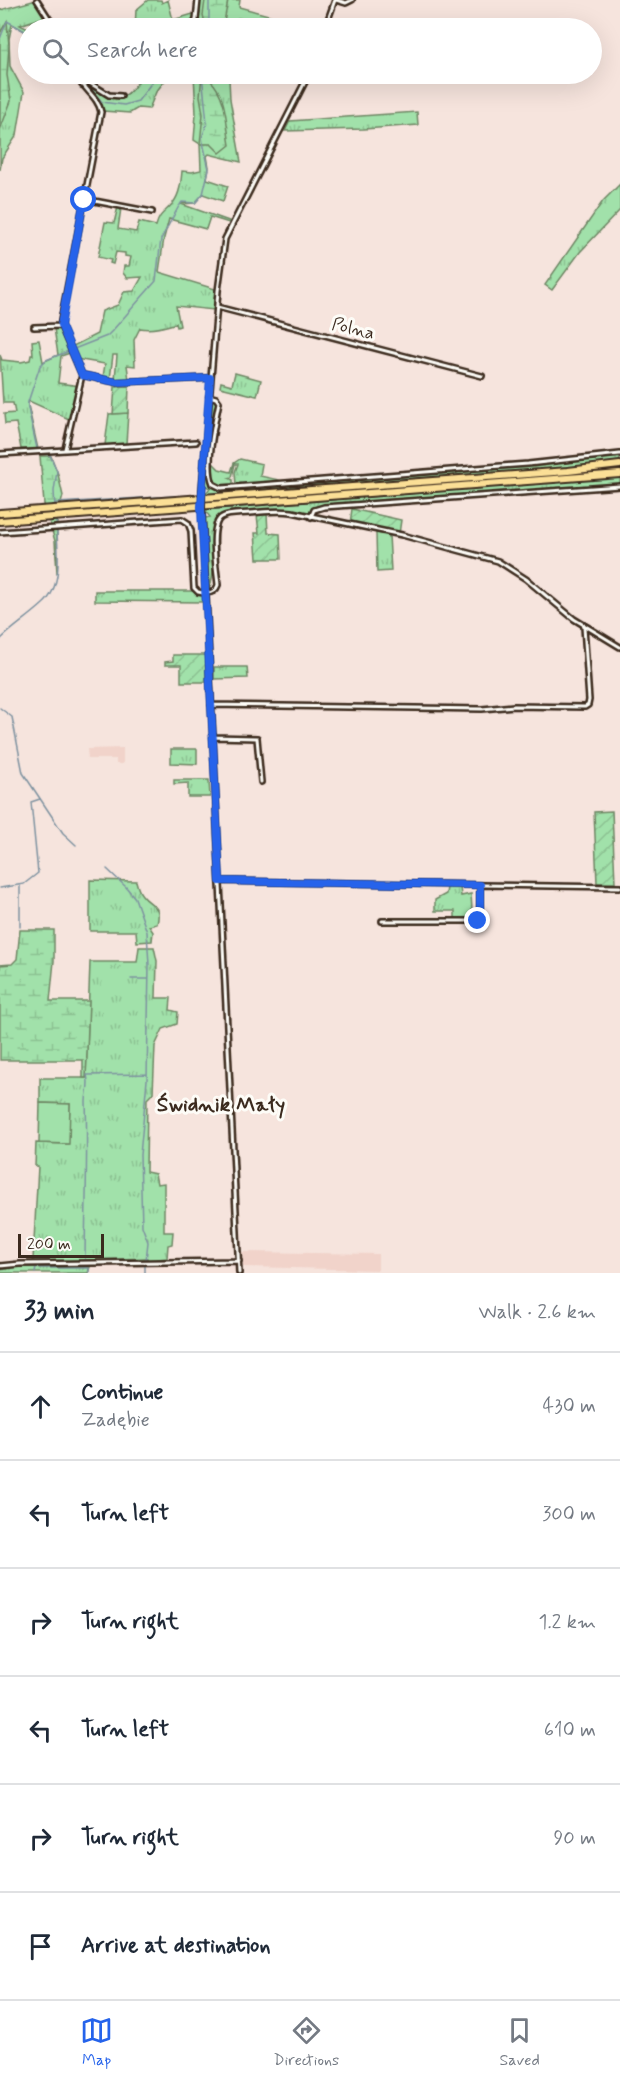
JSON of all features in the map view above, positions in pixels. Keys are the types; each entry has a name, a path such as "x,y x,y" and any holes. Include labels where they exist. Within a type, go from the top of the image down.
{"highway":[{"path":"0,513 568,471 620,465"},
{"path":"0,521 620,474"}],"street":[{"path":"37,0 49,18"},
{"path":"196,18 198,0"},
{"path":"329,18 335,0 346,3 352,0"},
{"path":"84,84 109,95 121,96"},
{"path":"65,449 82,375 61,326 101,112 98,103 84,84"},
{"path":"240,1273 202,490 210,378 222,252 226,234 304,84"},
{"path":"84,200 152,212"},
{"name":"Polna","path":"217,307 482,376"},
{"path":"34,327 61,326"},
{"path":"82,375 116,382 210,378"},
{"path":"209,396 216,398 219,402 213,425 211,475 213,483 221,488 516,465 620,454"},
{"path":"0,454 196,442"},
{"path":"311,517 314,510 324,507 620,486"},
{"path":"0,532 182,519 188,523 191,531 194,588 198,592 206,593 214,591 218,585 215,564 215,529 220,518 229,515 279,511 402,535 498,561 526,579 584,627 620,647"},
{"path":"211,705 499,709 514,706 585,707 589,700 584,627"},
{"path":"213,737 257,738 261,782"},
{"path":"220,881 620,887"},
{"path":"382,921 478,921 480,885"},
{"path":"0,1266 239,1261"}],"shaded area":[{"path":"123,748 123,764 116,764 116,759 88,759 87,749"},
{"path":"242,1252 378,1254 378,1270 243,1267"}],"green space":[{"path":"36,0 47,16 18,18 18,27 12,24 9,39 10,66 24,92 17,135 2,158 0,170 0,10"},
{"path":"148,0 161,0 162,3 168,0 172,18 136,18 136,10"},
{"path":"200,0 240,0 239,7 276,17 276,18 197,18"},
{"path":"205,0 228,0 225,18 204,18"},
{"path":"196,13 195,18 180,18"},
{"path":"7,21 9,46 7,75 11,101 0,130 0,33"},
{"path":"89,84 114,97 120,97 136,84 162,84 149,109 138,108 130,113 103,111 102,106 85,85"},
{"path":"194,84 229,84 241,162 209,154 207,156 209,167 207,179 228,186 223,201 203,194 195,203 181,204 229,221 229,223 210,217 206,229 169,219 159,272 215,289 214,310 176,306 180,326 177,327 176,323 158,328 140,328 134,340 135,366 127,365 129,380 115,380 117,355 113,355 110,379 103,377 105,364 76,359 71,347 97,334 102,311 118,305 124,292 134,291 142,277 127,278 123,273 124,266 129,266 131,257 125,256 125,253 116,252 113,264 110,263 111,260 98,257 105,222 114,223 118,207 121,208 118,229 136,232 139,222 156,226 161,215 177,196 182,171 201,170 200,144 194,140"},
{"path":"201,84 214,84 223,102 230,145 220,153 211,144 200,144 203,114 200,96"},
{"path":"417,112 418,125 285,131 290,121"},
{"path":"620,184 620,210 580,252 552,290 545,285 603,201"},
{"path":"59,327 70,353 61,356 58,383 80,386 71,420 29,401 38,449 21,449 16,423 5,424 4,414 15,413 13,403 3,403 0,355 2,360 21,362 30,360 33,355 32,341 39,340 43,362 58,355 54,328"},
{"path":"235,373 261,380 257,396 220,387 221,382 232,385"},
{"path":"129,386 128,413 113,414 115,387"},
{"path":"214,399 217,404 210,457 213,485 224,490 267,485 269,490 204,495 210,488 204,485 211,402"},
{"path":"128,413 126,444 105,445 109,414"},
{"path":"620,455 620,462 582,466 273,490 272,487 273,485"},
{"path":"40,456 51,456 63,496 57,518 57,573 55,541 44,504"},
{"path":"240,459 262,464 260,476 279,480 279,482 236,485 235,472 238,464 235,464 232,477 229,478 233,480 233,486 217,485 212,477 212,465 231,472 234,463"},
{"path":"620,467 620,472 322,494 322,491"},
{"path":"620,477 620,485 321,506 314,507 308,514 257,510 229,514 219,518 214,524 212,532 213,573 209,589 205,518 210,517 204,510"},
{"path":"238,497 239,502 0,520 0,515"},
{"path":"352,509 401,520 399,534 350,524"},
{"path":"267,514 268,533 280,534 281,559 257,559 255,533 259,533 257,515"},
{"path":"376,533 389,535 391,571 377,572"},
{"path":"95,591 194,591 204,596 204,602 95,601"},
{"path":"173,655 206,655 206,682 181,682 181,665 165,665 165,662 173,661"},
{"path":"214,667 247,667 248,678 214,679"},
{"path":"171,749 197,749 197,764 171,763"},
{"path":"174,780 209,780 210,797 188,797 188,783 174,784"},
{"path":"612,811 615,883 597,883 594,812"},
{"path":"90,880 136,881 141,894 157,909 157,924 149,926 153,932 152,941 137,942 136,931 90,931"},
{"path":"447,887 460,887 461,896 471,894 472,910 478,910 478,920 455,919 455,911 435,911 435,900 446,894"},
{"path":"20,930 54,930 50,1001 89,1001 86,1078 83,1078 83,1060 0,1060 0,965 12,964 17,959"},
{"path":"139,947 154,947 157,961 156,998 171,998 170,1010 178,1012 177,1024 163,1029 155,1046 153,1093 147,1099 146,1172 155,1174 157,1184 164,1183 164,1232 173,1232 172,1244 168,1245 167,1258 35,1262 33,1260 38,1166 35,1166 36,1143 68,1144 70,1104 40,1103 40,1078 86,1078 90,962 137,962"},
{"path":"40,1103 70,1104 69,1144 39,1143"},
{"path":"17,1267 90,1267 88,1273 0,1273 0,1270"}],"waterway":[{"path":"209,0 209,18"},
{"path":"0,39 7,21 18,27"},
{"path":"87,84 102,102 124,105 138,101 151,84"},
{"path":"180,205 182,202 195,203 203,194 209,169 202,138 207,123 203,84"},
{"path":"55,508 54,491 57,471 50,455 38,453 28,408 40,366 46,360 107,336 156,281 161,239 179,206"},
{"path":"56,503 175,496"},
{"path":"0,640 50,596 58,564 56,519"},
{"path":"0,708 12,717 23,773 63,833 76,845"},
{"path":"0,888 24,884 38,873 31,802 40,799"},
{"path":"107,869 135,898 147,932 149,965 147,1080 140,1155 142,1226 148,1242 146,1260"},
{"path":"20,886 20,927"},
{"path":"131,979 148,979"},
{"path":"85,1268 87,1075 147,1074"},
{"path":"145,1265 145,1273"},
{"path":"35,1273 36,1268 89,1268 89,1273"}],"district":[{"name":"Świdnik Mały","path":"221,1105"}],"route":[{"path":"84,200 61,325 82,375 110,382 210,378 201,507 220,881 480,885 478,921"}]}
